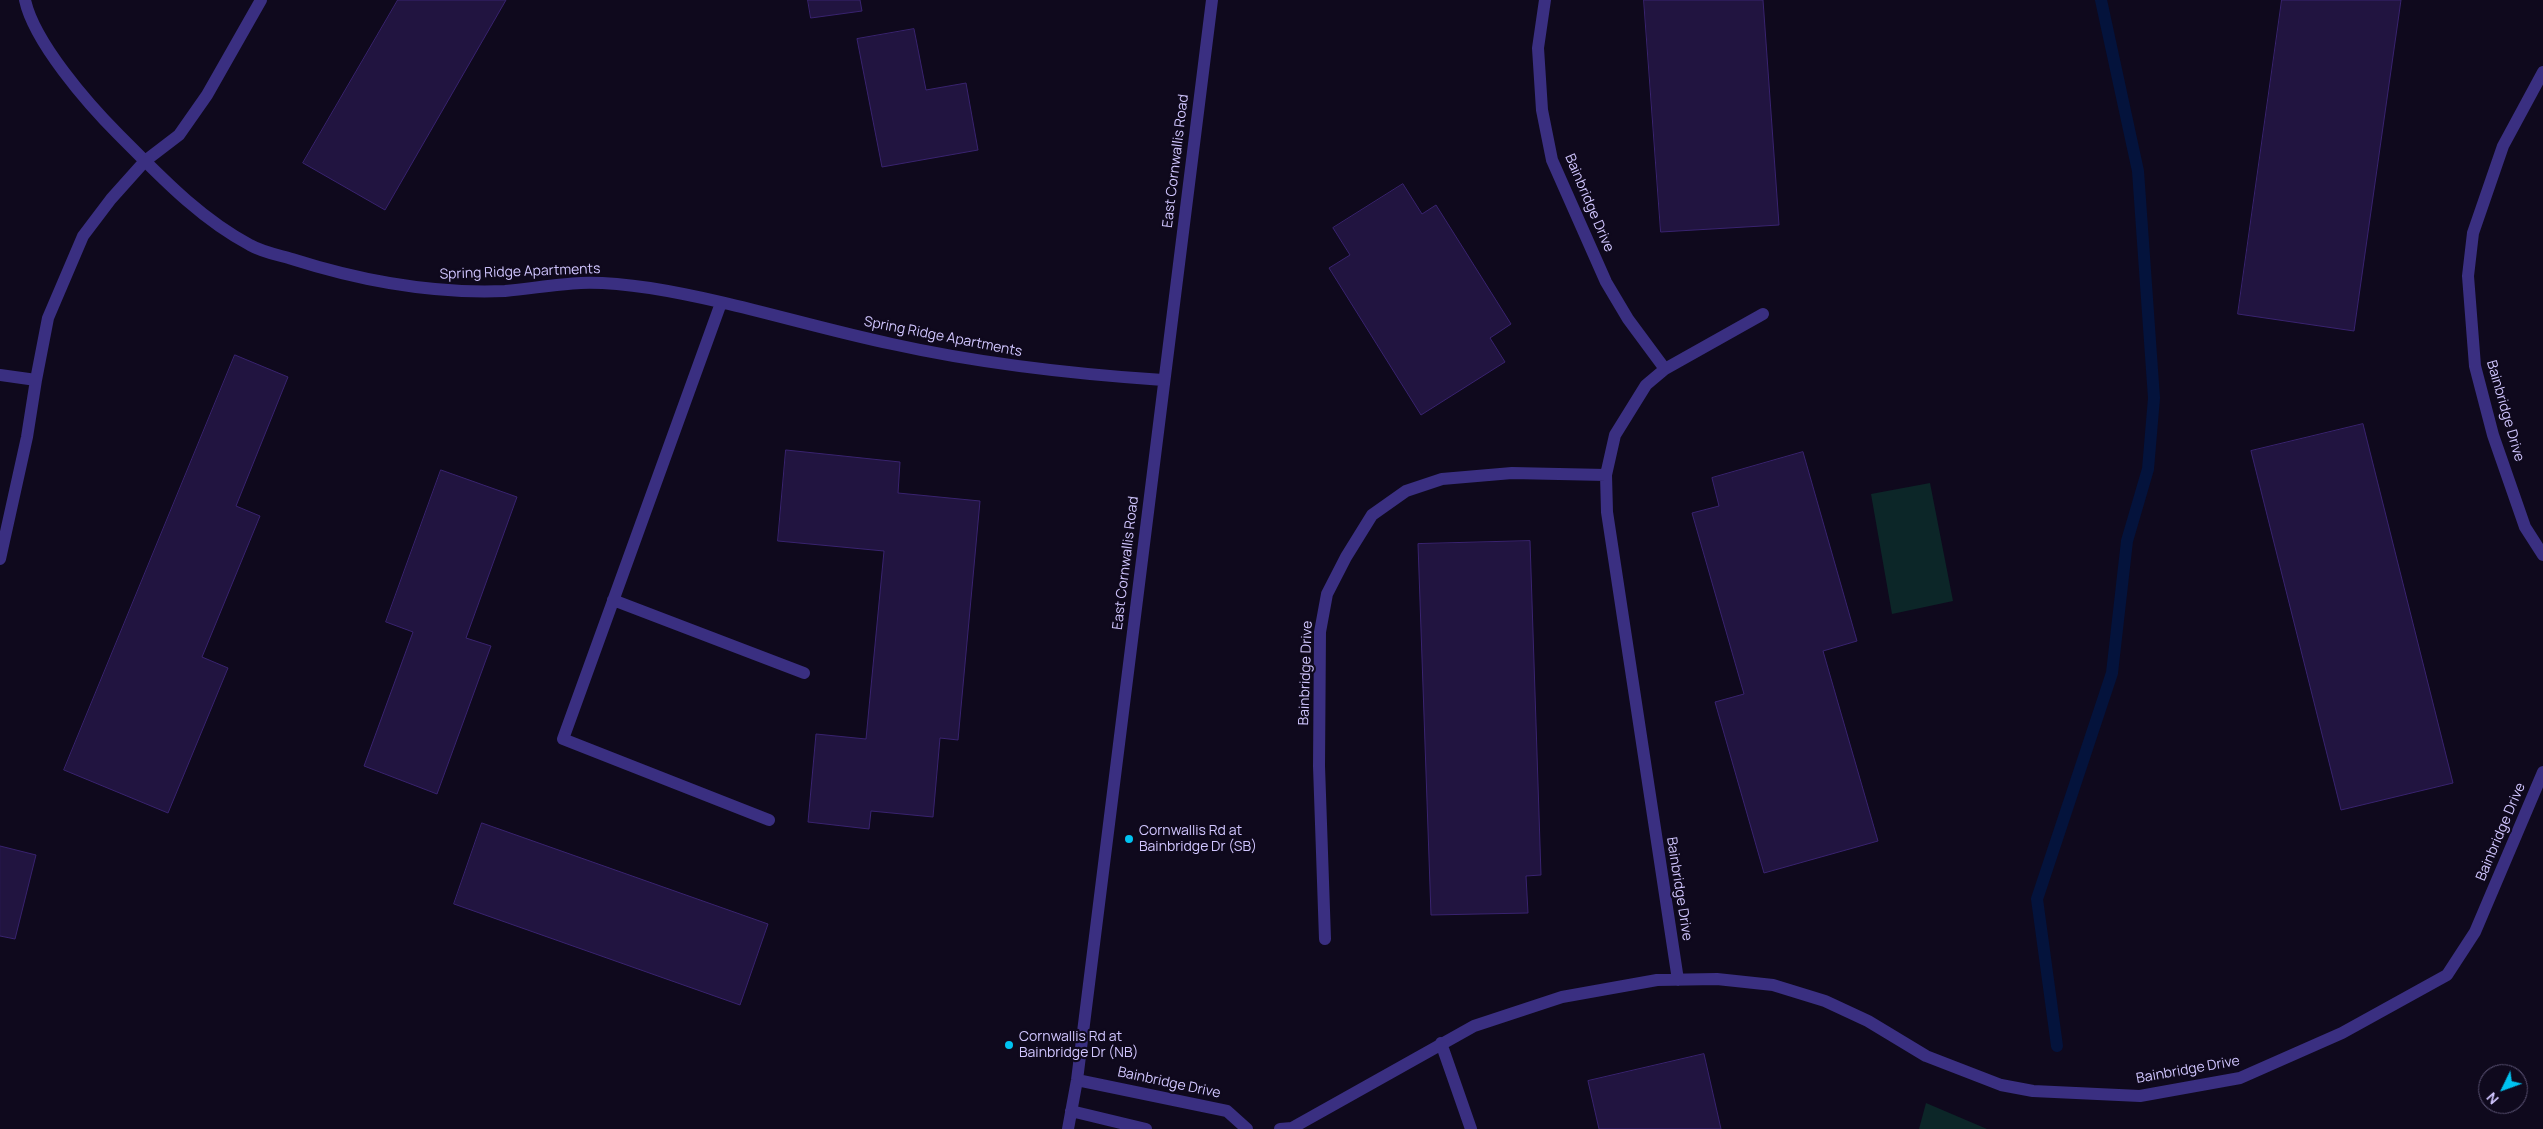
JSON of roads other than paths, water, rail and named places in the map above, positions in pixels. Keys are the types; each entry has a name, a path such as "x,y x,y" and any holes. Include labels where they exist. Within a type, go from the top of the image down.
{"street":[{"name":"Spring Ridge Apartments","path":"26,0 28,13 55,58 100,116 205,217 252,246 318,267 375,281 441,291 505,291 583,282 649,288 744,307 889,344 971,360 1073,374 1163,380"},
{"path":"0,559 27,437 48,318 83,236 145,161 179,135 208,95 261,0"},
{"name":"East Cornwallis Road","path":"1068,1129 1077,1080 1212,0"},
{"name":"Bainbridge Drive","path":"1545,0 1538,48 1542,110 1552,160 1606,282 1628,320 1666,369"},
{"name":"Bainbridge Drive","path":"2543,72 2503,146 2473,233 2468,276 2474,366 2494,435 2526,527 2543,555"},
{"path":"720,303 563,739 769,820"},
{"name":"Bainbridge Drive","path":"1678,980 1607,512 1606,475 1615,435 1646,385 1666,369 1763,314"},
{"path":"0,375 36,380"},
{"name":"Bainbridge Drive","path":"1325,939 1320,766 1320,632 1327,594 1346,557 1372,515 1406,491 1442,479 1512,473 1606,475"},
{"path":"613,600 804,673"},
{"name":"Bainbridge Drive","path":"1280,1129 1292,1128 1474,1026 1562,997 1657,980 1717,979 1773,985 1825,1001 1868,1022 1926,1056 2001,1086 2033,1091 2140,1096 2240,1078 2342,1033 2447,975 2475,932 2543,772"},
{"path":"1441,1043 1471,1129"},
{"name":"Bainbridge Drive","path":"1077,1080 1227,1111 1248,1129"},
{"path":"1071,1111 1146,1129"}],"waterway":[{"path":"2057,1046 2037,899 2112,673 2127,541 2148,469 2154,398 2138,171 2101,0"}],"place":[{"name":"Cornwallis Rd at Bainbridge Dr (SB)","path":"1129,839"},
{"name":"Cornwallis Rd at Bainbridge Dr (NB)","path":"1009,1045"}]}
